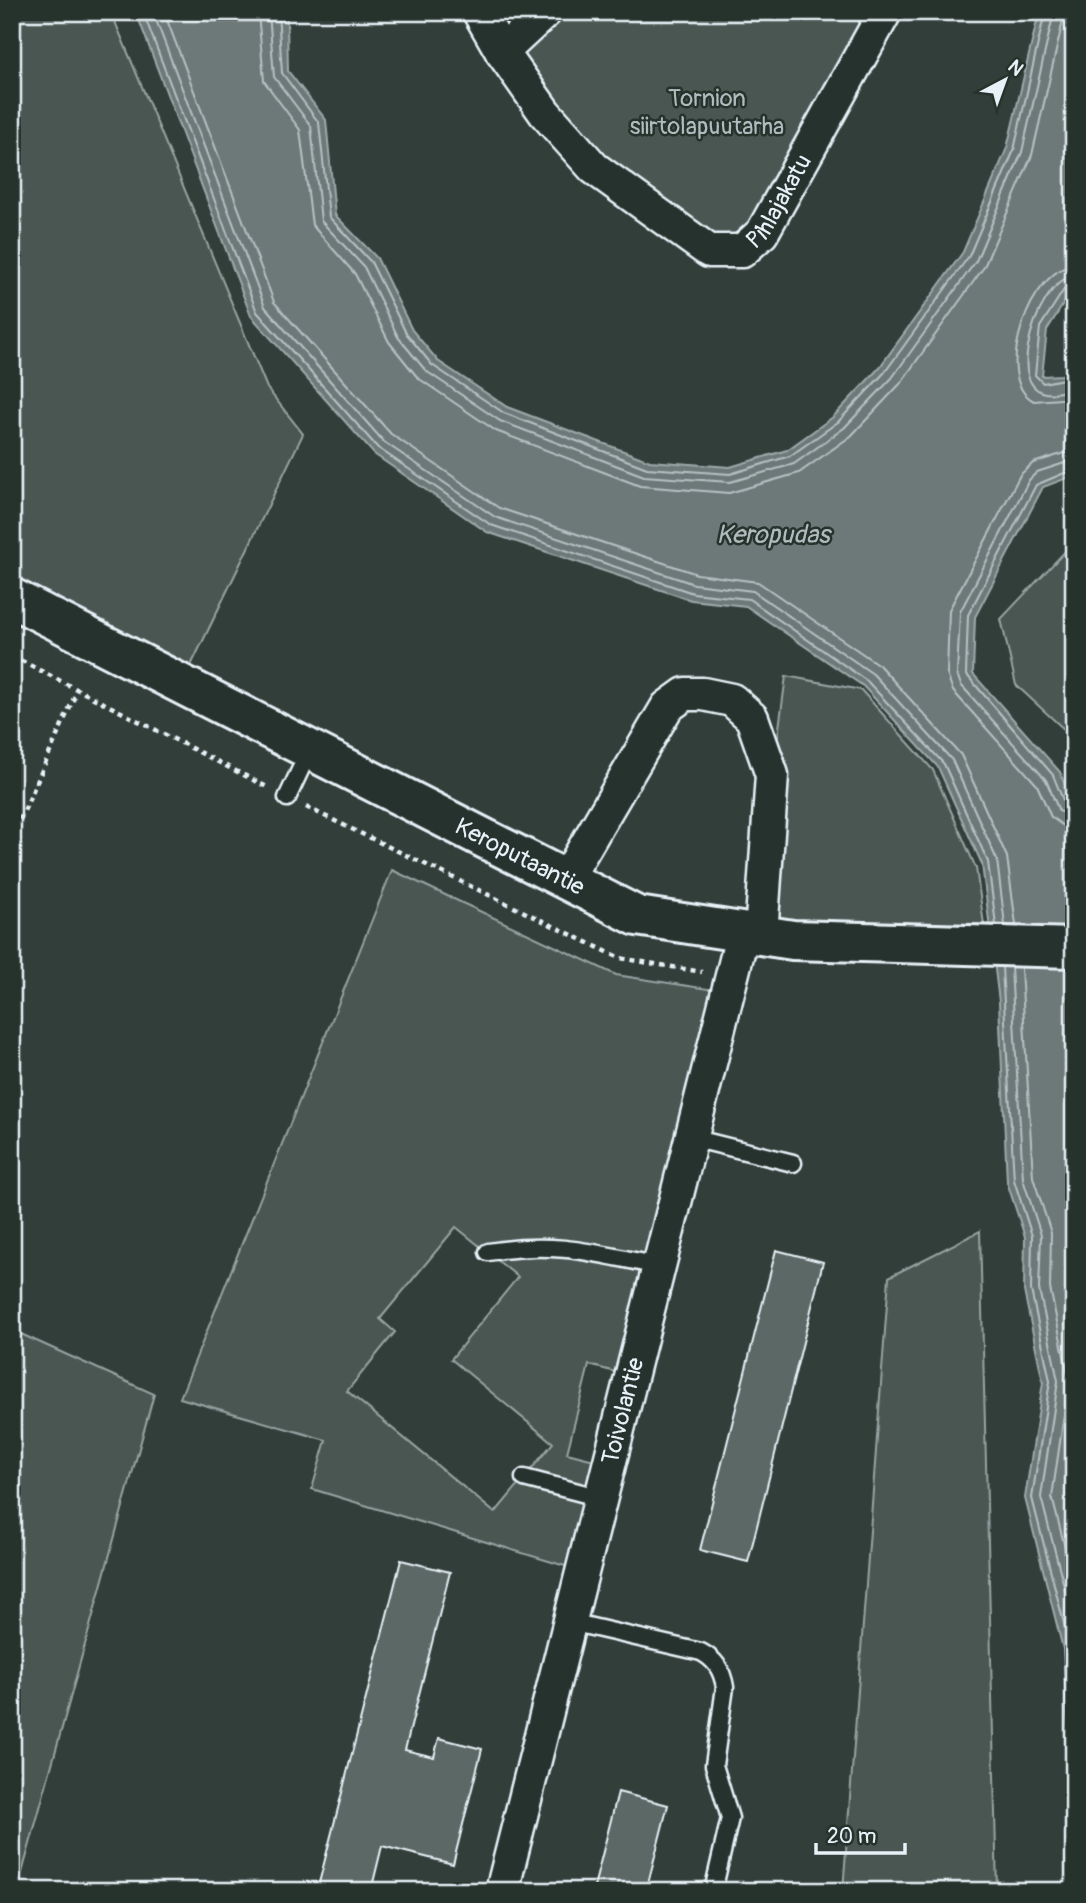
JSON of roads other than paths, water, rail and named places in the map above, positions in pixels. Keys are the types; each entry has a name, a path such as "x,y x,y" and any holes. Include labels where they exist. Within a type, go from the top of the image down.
{"street":[{"name":"Pihlajakatu","path":"479,12 502,52 545,113 594,168 709,251 742,251 762,233 885,12"},
{"path":"502,52 545,12"},
{"name":"Keroputaantie","path":"12,598 312,744 565,881 637,916 793,940 1074,948"},
{"name":"Toivolantie","path":"502,1891 732,977 752,934 772,775 752,718 732,700 703,694 685,694 667,707 565,881"}],"lane":[{"path":"287,798 312,744"},
{"path":"692,1138 793,1163"},
{"path":"488,1252 529,1246 569,1247 659,1266"},
{"path":"524,1478 601,1498"},
{"path":"570,1622 701,1652 717,1664 723,1675 725,1687 714,1765 730,1818 713,1891"}],"water":[{"name":"Keropudas","path":"136,12 284,12 287,20 288,71 326,120 335,215 377,258 412,330 438,361 507,407 650,461 730,467 787,450 833,417 879,368 963,252 1007,148 1039,12 1074,12 1074,287 1047,330 1042,376 1062,375 1074,369 1074,473 1043,487 975,617 973,674 1060,772 1074,809 1074,1830 1063,1649 1025,1498 1043,1382 1024,1291 1025,1237 1007,1182 999,1002 982,864 938,767 863,686 746,606 691,600 487,532 374,454 251,316"}],"park label":[{"name":"Tornion siirtolapuutarha","path":"707,112"}]}
